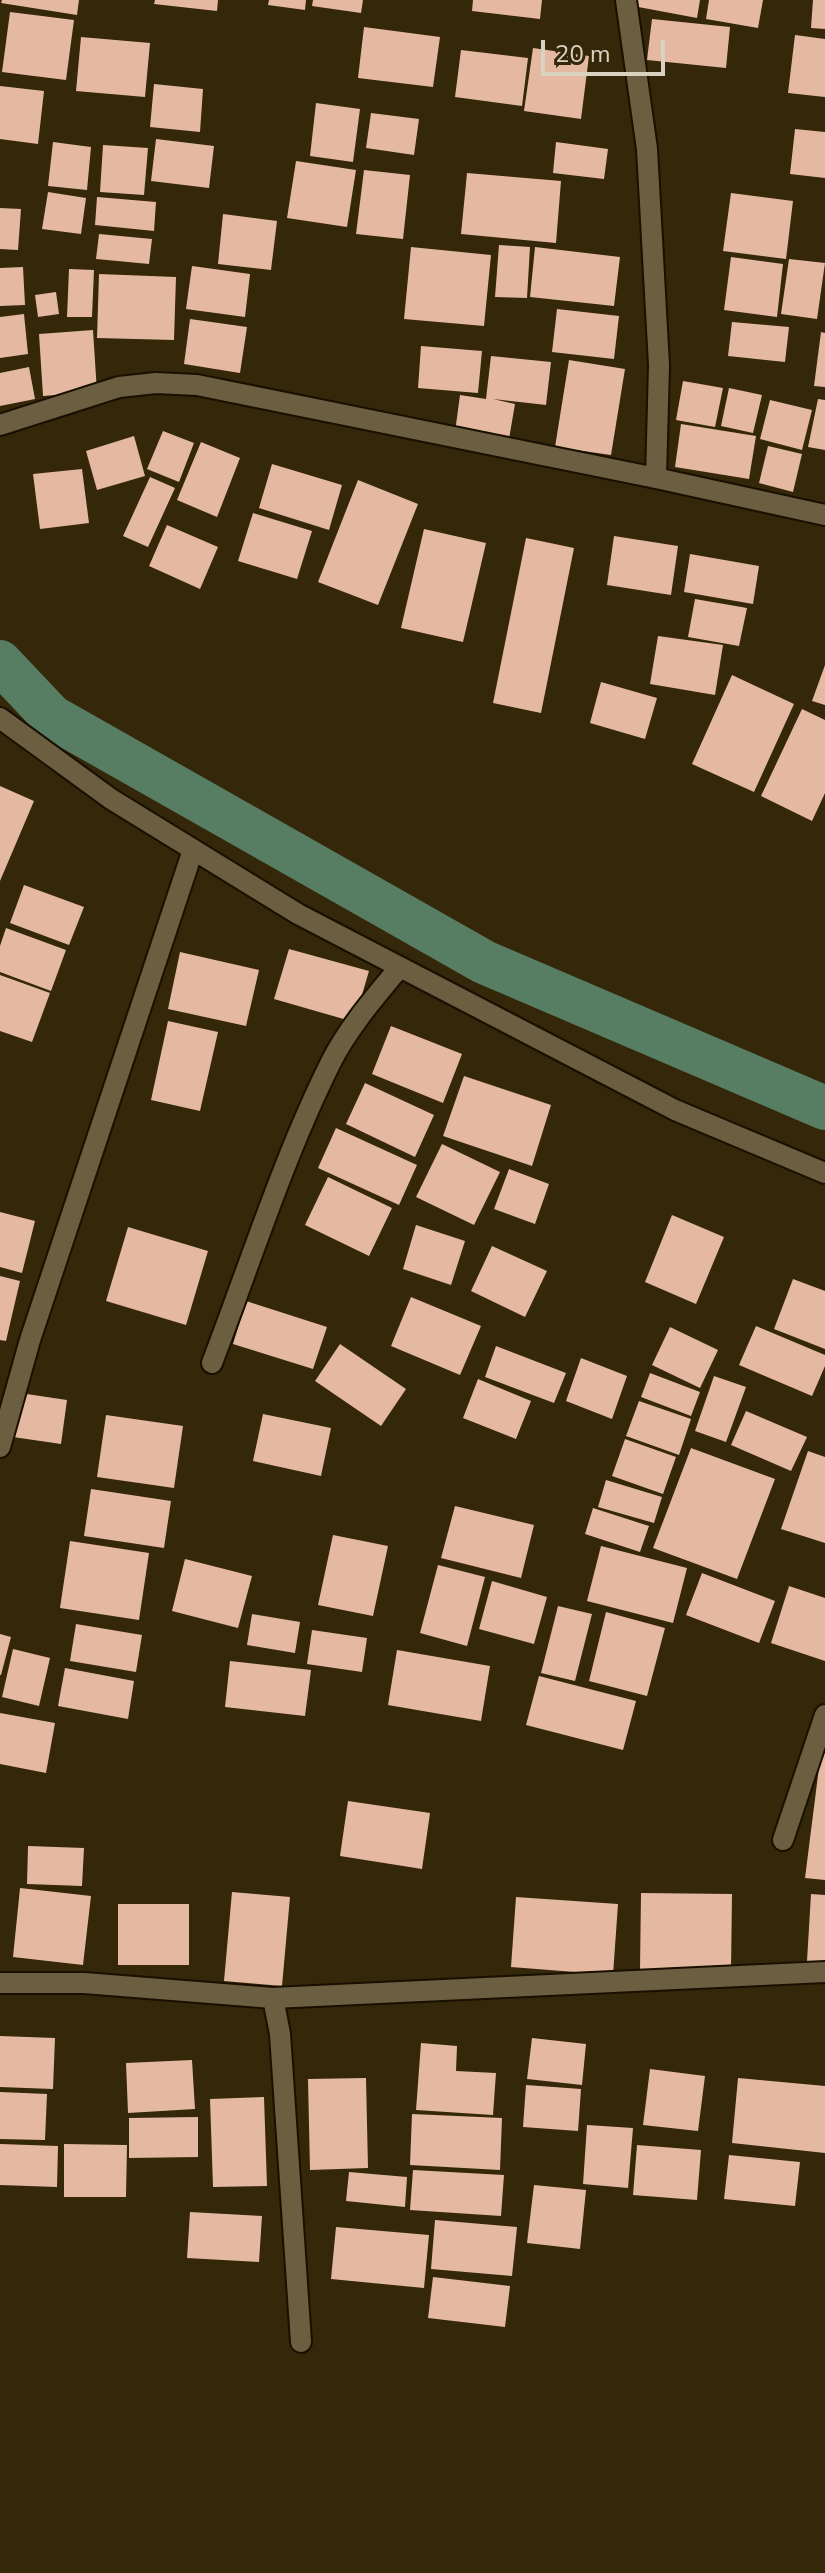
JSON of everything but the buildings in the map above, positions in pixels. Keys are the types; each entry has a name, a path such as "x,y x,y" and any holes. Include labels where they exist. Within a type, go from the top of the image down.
{"street":[{"path":"626,0 647,149 659,365 656,478"},
{"path":"0,425 119,387 156,383 197,385 825,515"},
{"path":"1,723 111,799 298,914 675,1110 825,1173"},
{"path":"0,1447 30,1340 193,850"},
{"path":"212,1363 301,1130 332,1059 368,1006 399,968"},
{"path":"783,1840 825,1715"},
{"path":"0,1983 84,1983 273,1998 825,1972"},
{"path":"273,1998 280,2034 301,2342"}],"waterway":[{"path":"0,662 52,717 484,962 825,1108"}]}
